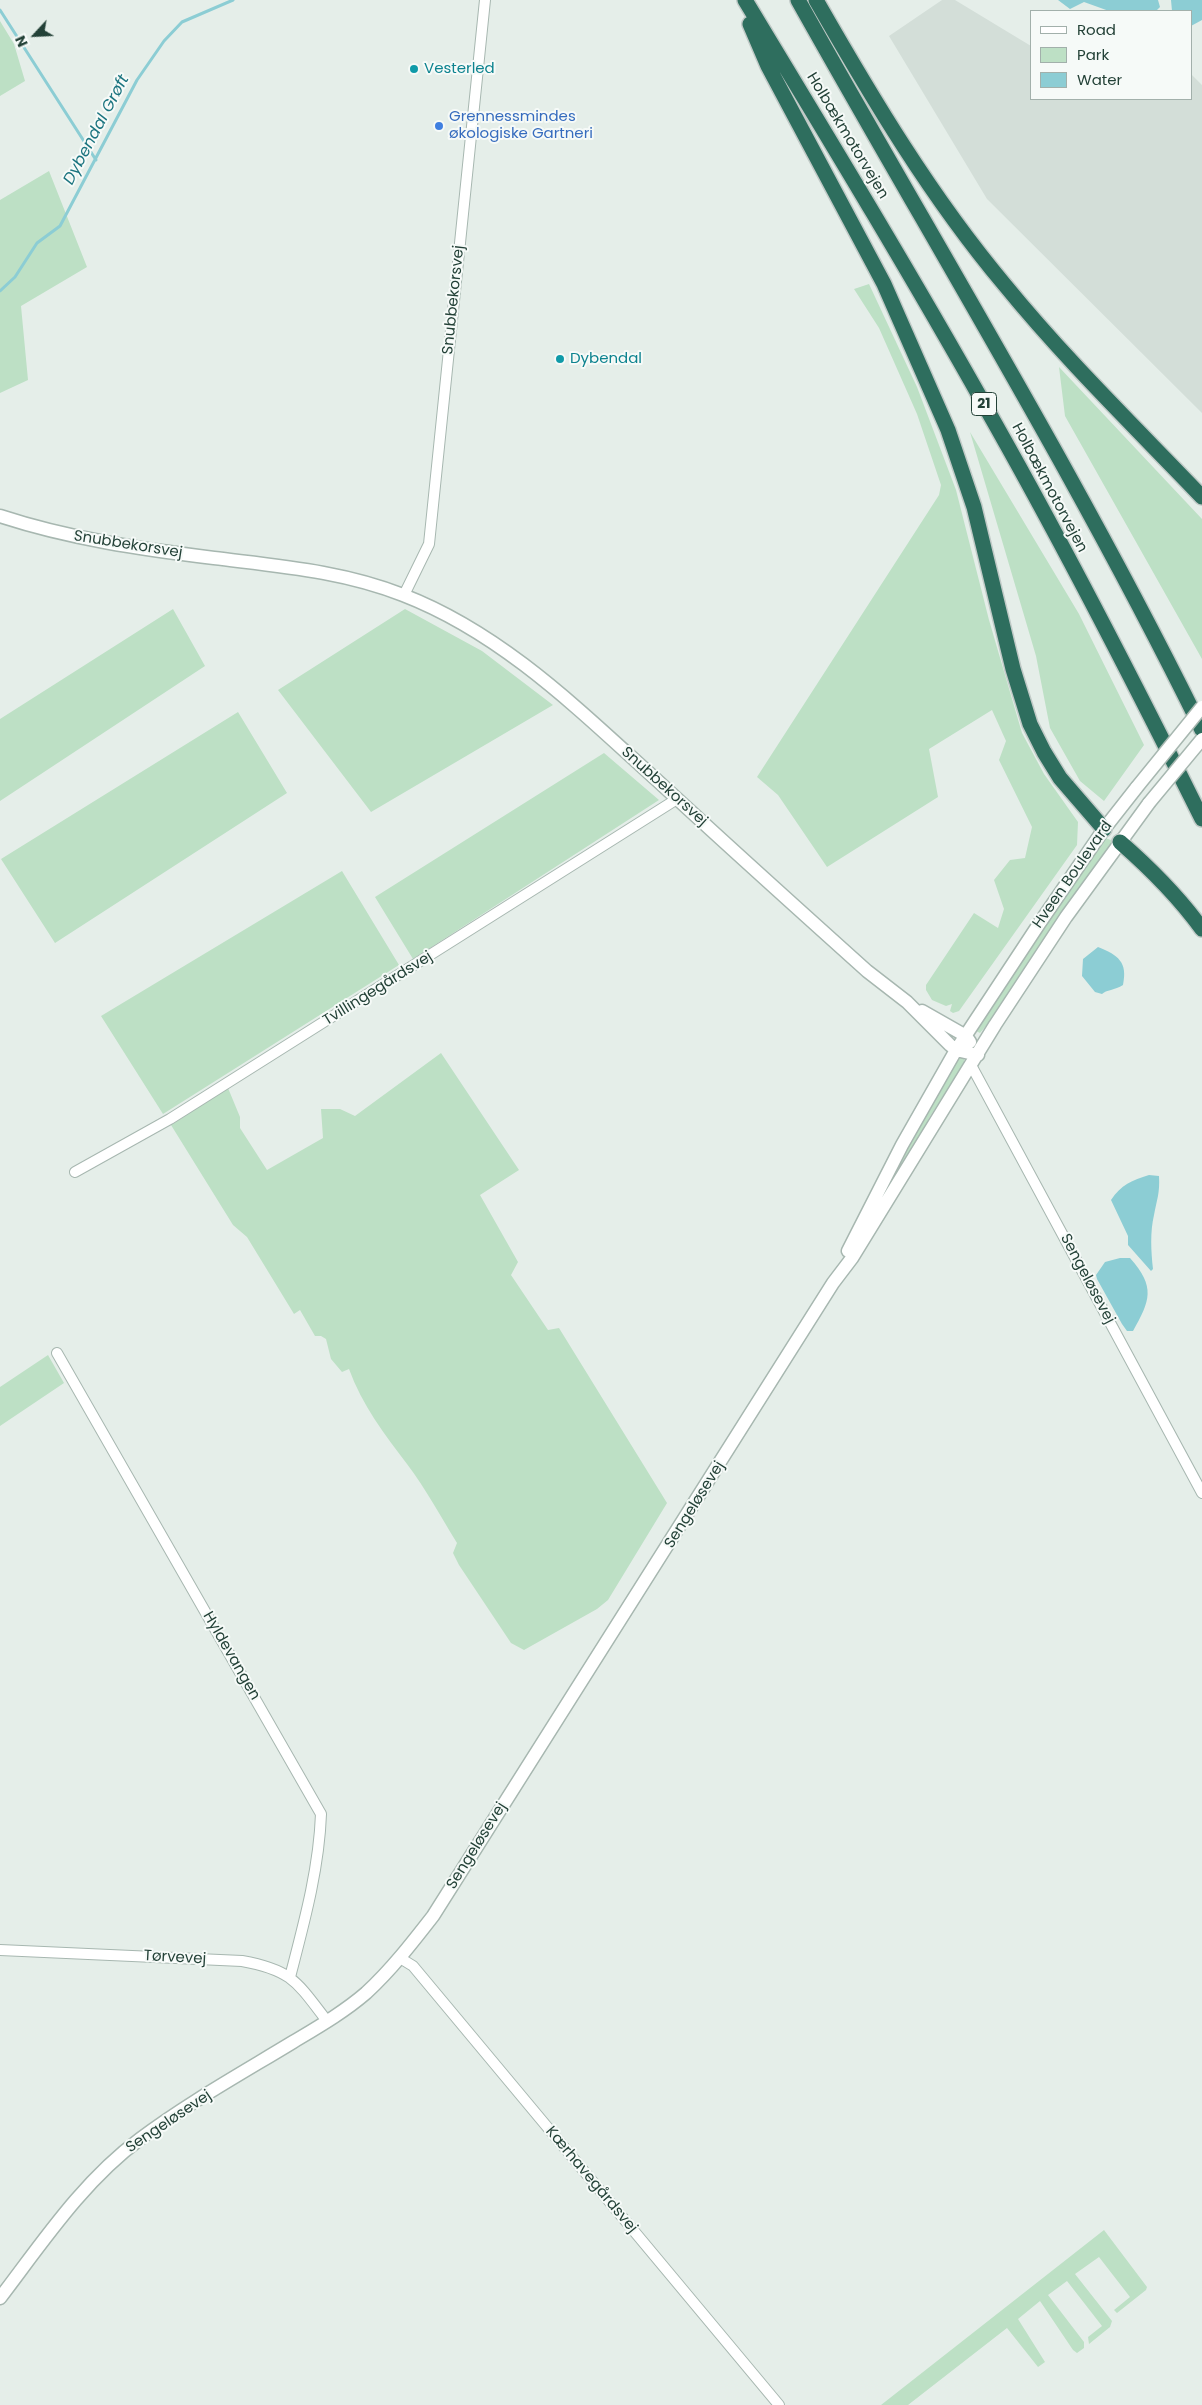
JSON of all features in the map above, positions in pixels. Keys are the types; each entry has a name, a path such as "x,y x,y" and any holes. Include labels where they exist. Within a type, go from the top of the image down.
{"highway":[{"path":"739,0 768,66 884,284 948,430 974,507 1014,669 1030,724 1060,778 1104,829"},
{"name":"Holbækmotorvejen","path":"744,0 837,153 985,406 1130,673 1202,819"},
{"name":"Holbækmotorvejen","path":"798,0 1018,386 1165,654 1202,730"},
{"path":"816,0 852,63 908,152 958,225 1002,282 1047,336 1202,497"},
{"path":"1120,842 1149,866 1186,906 1202,929"}],"street":[{"name":"Snubbekorsvej","path":"404,595 428,544 486,0"},
{"name":"Snubbekorsvej","path":"0,516 43,530 87,539 154,551 307,569 356,580 404,595 473,630 519,660 571,703 867,971 907,1002 956,1050"},
{"name":"Hveen Boulevard","path":"956,1050 1104,829 1202,707"},
{"name":"Hveen Boulevard","path":"975,1060 995,1024 1066,917 1149,802 1202,739"},
{"name":"Tvillingegårdsvej","path":"74,1172 178,1114 677,799"},
{"path":"1104,829 1120,842"},
{"name":"Snubbekorsvej","path":"907,1002 966,1036 975,1060"},
{"path":"956,1050 975,1060"},
{"name":"Sengeløsevej","path":"833,1283 902,1145 956,1050"},
{"name":"Sengeløsevej","path":"0,2298 64,2214 107,2168 139,2140 327,2021 365,1993 400,1958 433,1916 833,1283 852,1258 975,1060"},
{"name":"Sengeløsevej","path":"975,1060 1202,1493"},
{"name":"Hyldevangen","path":"57,1353 322,1814 320,1837 305,1920 290,1977"},
{"name":"Tørvevej","path":"0,1950 242,1961 269,1966 290,1977 327,2021"},
{"name":"Kærhavegårdsvej","path":"400,1958 419,1974 779,2405"}],"shaded area":[{"path":"942,0 955,0 1030,45 1030,100 1192,100 1192,75 1202,85 1202,413 987,199 889,36"}],"green space":[{"path":"0,21 14,44 25,81 0,96"},
{"path":"49,171 87,267 21,306 28,380 0,393 0,200"},
{"path":"869,284 917,387 956,490 989,620 1022,733 1044,774 1078,822 1077,845 959,1011 953,1013 950,1011 952,1004 946,1006 932,1000 926,990 926,985 974,913 998,928 1004,909 994,880 1010,860 1025,858 1032,827 999,760 1006,741 992,710 929,749 938,797 827,867 778,795 757,777 939,495 941,485 917,414 879,328 854,289"},
{"path":"1059,367 1202,519 1202,659 1065,416"},
{"path":"970,432 1079,614 1144,745 1104,801 1080,781 1050,728 1036,656"},
{"path":"173,609 205,666 0,801 0,719"},
{"path":"405,609 482,651 553,705 371,812 278,690"},
{"path":"238,712 287,793 55,943 1,859"},
{"path":"604,753 659,800 413,959 375,897"},
{"path":"1105,838 1114,841 996,1014 980,1033 976,1031"},
{"path":"342,871 399,965 163,1114 101,1016"},
{"path":"441,1053 519,1170 480,1195 518,1262 511,1275 548,1330 559,1328 667,1503 608,1600 597,1609 524,1650 511,1643 459,1565 453,1553 457,1543 421,1483 390,1442 360,1395 349,1369 342,1372 331,1359 326,1339 321,1336 315,1336 300,1310 294,1314 247,1237 233,1225 171,1125 228,1088 240,1117 240,1128 267,1170 323,1138 321,1109 340,1109 355,1116"},
{"path":"962,1057 964,1064 929,1118 916,1149 863,1233 920,1122 958,1059"},
{"path":"48,1355 64,1383 0,1426 0,1387"},
{"path":"1104,2230 1147,2287 1146,2290 1117,2313 1114,2310 1130,2297 1099,2257 1075,2274 1112,2321 1110,2327 1089,2344 1088,2337 1102,2326 1067,2281 1048,2295 1084,2342 1084,2348 1077,2353 1073,2350 1040,2301 1018,2319 1045,2362 1038,2367 1007,2328 908,2405 881,2405"}],"water":[{"path":"1058,0 1158,0 1160,7 1157,10 1106,10 1084,2 1070,9"},
{"path":"1171,0 1202,0 1202,20 1192,25 1192,10 1172,10"},
{"path":"1098,947 1116,956 1123,965 1124,970 1123,985 1102,994 1095,992 1082,976 1083,959"},
{"path":"1149,1175 1159,1176 1158,1196 1152,1228 1153,1269 1151,1271 1128,1245 1128,1236 1111,1200 1127,1184"},
{"path":"1120,1258 1130,1258 1144,1277 1147,1286 1146,1302 1133,1331 1127,1331 1122,1324 1096,1275 1105,1262"}],"waterway":[{"name":"Dybendal Grøft","path":"0,291 15,277 37,243 60,226 137,80 164,41 182,22 233,0"},
{"path":"0,10 96,160"}],"place":[{"name":"Vesterled","path":"414,69"},
{"name":"Grennessmindes økologiske Gartneri","path":"439,126"},
{"name":"Dybendal","path":"560,359"}]}
